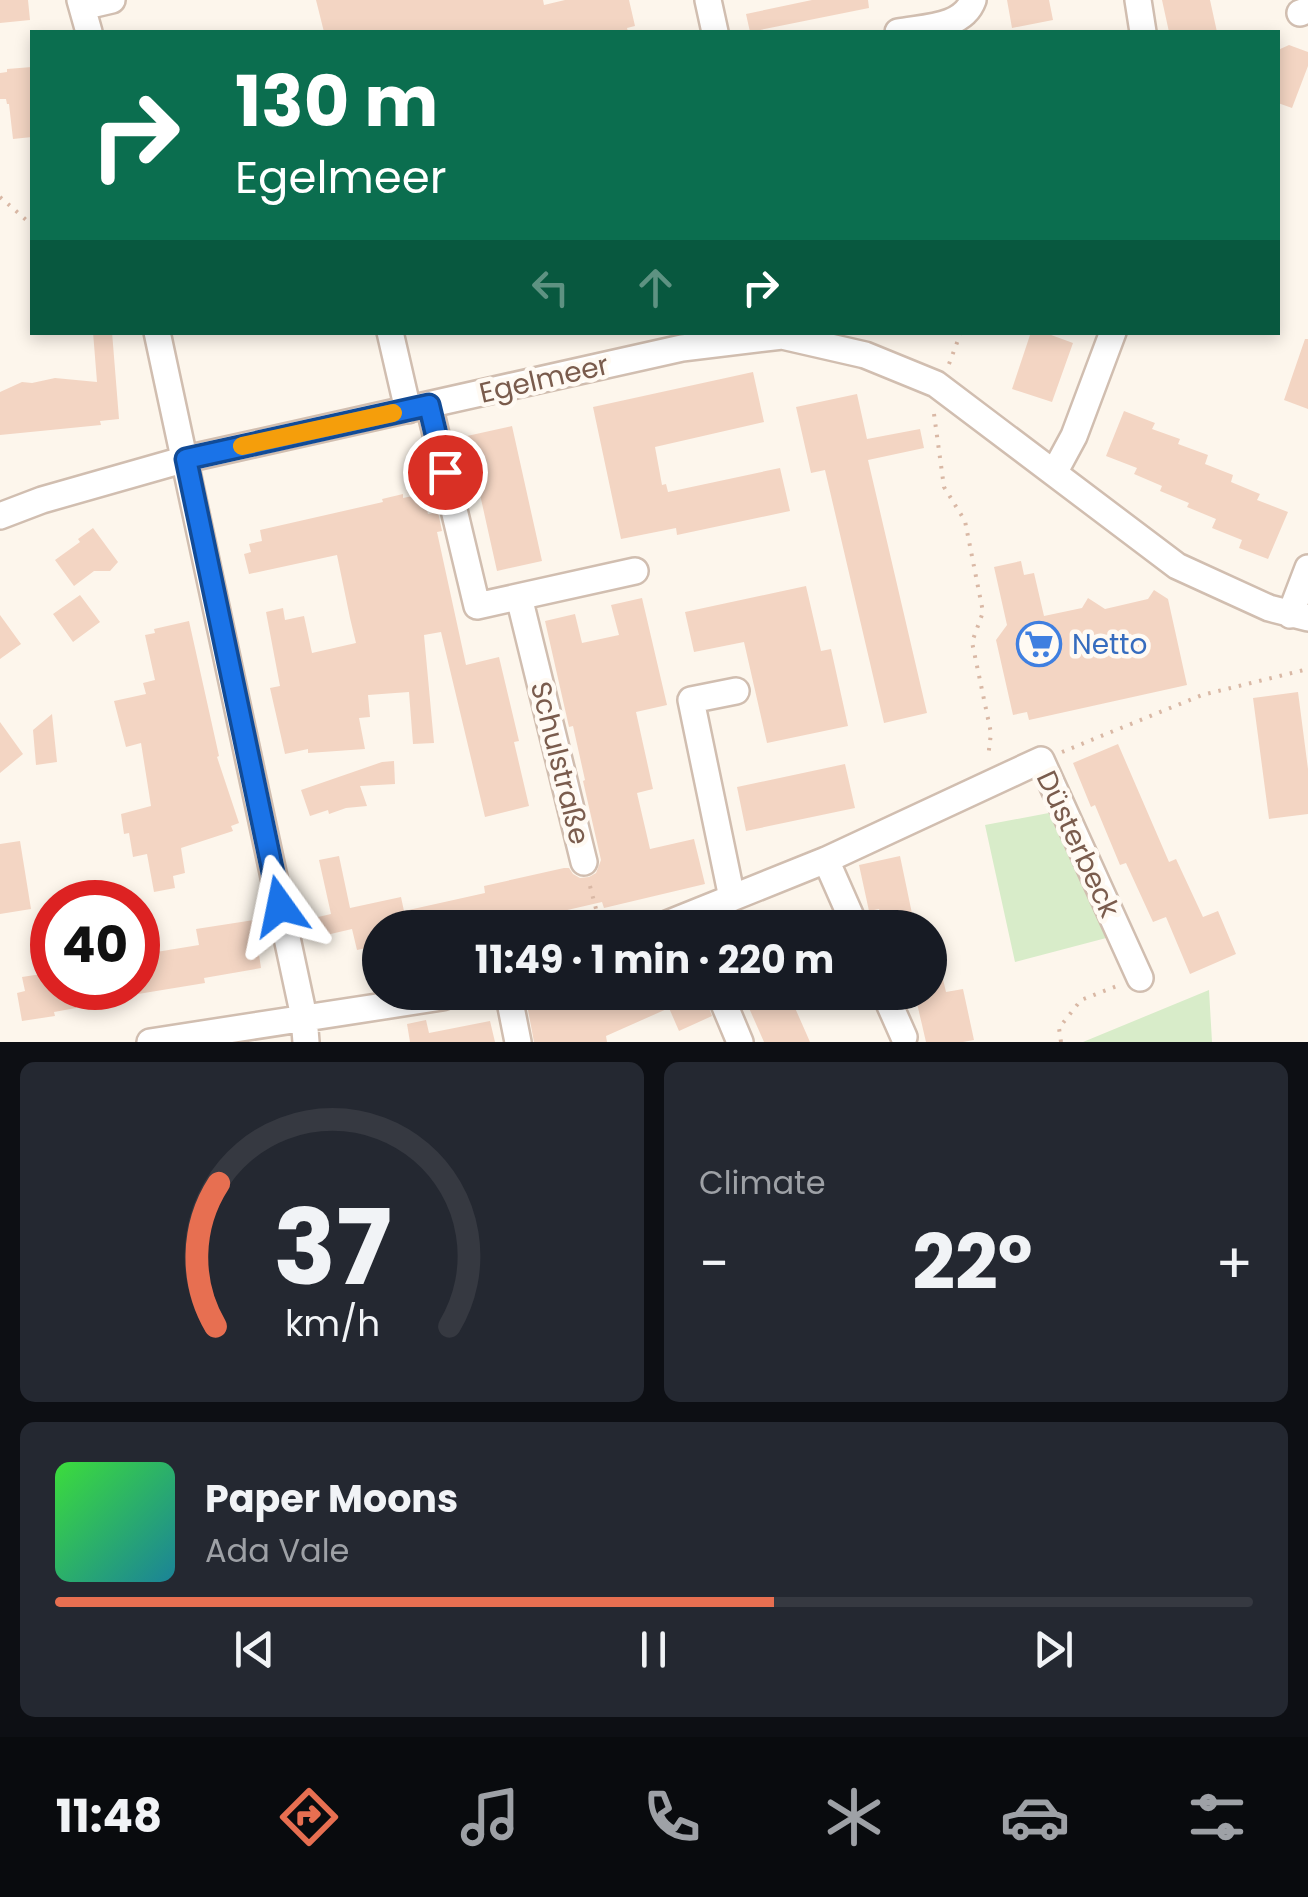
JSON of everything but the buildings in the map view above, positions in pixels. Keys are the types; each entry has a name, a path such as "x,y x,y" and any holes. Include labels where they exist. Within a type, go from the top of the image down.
{"street":[{"path":"84,13 112,0"},
{"path":"708,0 714,30"},
{"path":"908,30 955,20 968,11 973,0"},
{"path":"1138,0 1143,30"},
{"path":"158,335 305,1030"},
{"path":"391,335 418,408 477,606 635,571"},
{"name":"Egelmeer","path":"0,516 186,459 682,348 774,335"},
{"name":"Egelmeer","path":"785,335 865,356 936,384 1177,566 1270,608 1299,616"},
{"path":"1054,472 1074,436 1112,335"},
{"path":"1299,616 1308,568"},
{"name":"Schulstraße","path":"519,597 584,862"},
{"path":"732,898 691,700 736,691"},
{"name":"Düsterbeck","path":"711,910 1041,760 1140,978"},
{"path":"826,860 848,910"},
{"path":"150,1042 305,1030 388,1010"},
{"path":"512,1010 518,1042"},
{"path":"727,1010 740,1042"},
{"path":"892,1010 904,1037"}],"path":[{"path":"0,197 30,223"},
{"path":"960,335 950,363 936,384 933,406 944,487 965,520 983,612 972,642 991,733 987,767 993,781"},
{"path":"1041,760 1202,695 1308,670"},
{"name":"Schulstraße","path":"584,862 596,910"},
{"path":"1061,1042 1059,1028 1081,1000 1140,978"}],"green space":[{"path":"1054,812 1110,937 1015,962 985,825"},
{"path":"1209,990 1212,1042 1083,1042"}],"slow traffic":[{"path":"242,446 393,413"}],"place":[{"name":"Netto","path":"1039,644"}],"route":[{"path":"280,906 186,459 429,405 445,472"}]}
